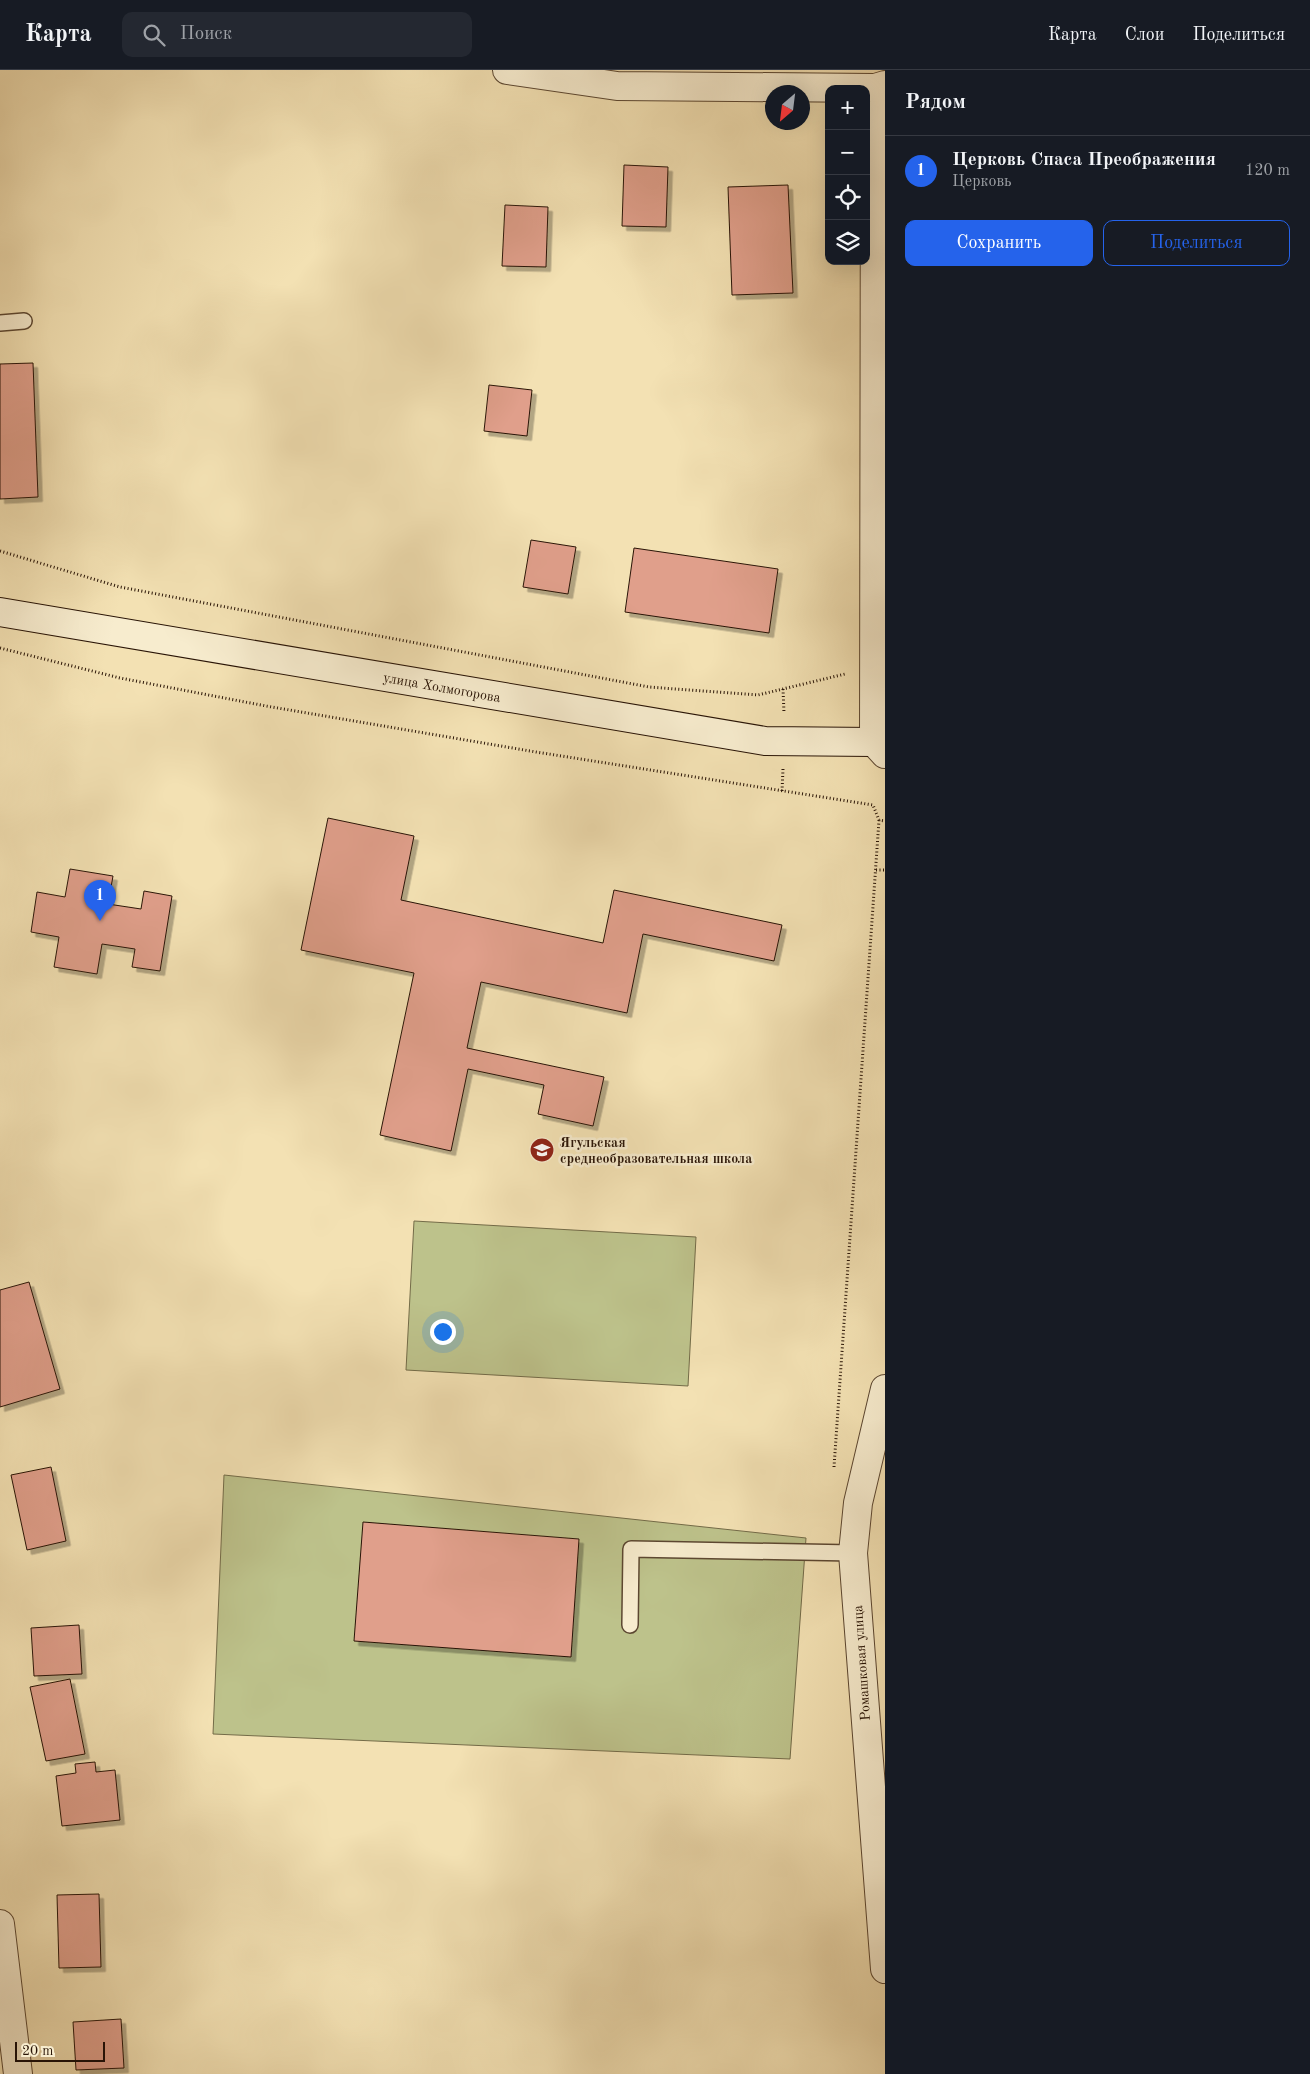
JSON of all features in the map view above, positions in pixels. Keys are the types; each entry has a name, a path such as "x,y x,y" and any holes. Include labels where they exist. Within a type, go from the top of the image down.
{"street":[{"path":"508,70 617,86 878,81 874,668 881,745"},
{"name":"улица Холмогорова","path":"0,612 766,741 881,745"},
{"name":"Ромашковая улица","path":"885,1389 858,1503 853,1553 885,1969"},
{"path":"0,1924 18,2074"}],"lane":[{"path":"0,323 24,321"},
{"path":"630,1626 630,1549 853,1553"}],"path":[{"path":"0,550 120,587 649,687 758,694 874,668"},
{"path":"0,648 120,678 266,706 546,754 873,805 879,820 834,1473"},
{"path":"879,820 885,821"},
{"path":"876,870 885,870"}],"green space":[{"path":"414,1221 696,1237 688,1386 406,1370"},
{"path":"224,1475 806,1538 790,1759 213,1734"}],"building":[{"path":"624,165 668,167 666,227 622,226"},
{"path":"788,185 793,293 732,295 728,187"},
{"path":"505,205 548,207 546,267 502,266"},
{"path":"33,363 38,497 0,499 0,364"},
{"path":"489,385 532,390 527,436 484,431"},
{"path":"531,540 576,547 568,594 523,587"},
{"path":"634,548 778,569 769,633 625,612"},
{"path":"328,818 414,836 401,900 603,943 614,890 782,925 774,961 643,934 627,1013 481,982 467,1048 604,1077 593,1126 538,1114 544,1085 468,1069 451,1151 380,1135 414,973 301,950"},
{"path":"70,869 113,876 108,904 141,909 144,891 172,896 160,971 132,967 135,949 102,944 97,974 54,967 59,937 31,932 37,892 65,897"},
{"path":"29,1282 60,1389 0,1407 0,1290"},
{"path":"51,1467 66,1541 27,1550 11,1475"},
{"path":"363,1522 579,1539 571,1657 354,1641"},
{"path":"79,1625 82,1674 34,1676 31,1628"},
{"path":"70,1679 85,1754 46,1761 30,1687"},
{"path":"95,1762 96,1772 115,1770 120,1820 62,1826 56,1776 76,1773 75,1764"},
{"path":"99,1894 101,1967 59,1968 57,1895"},
{"path":"121,2019 124,2068 76,2070 73,2022"}],"place":[{"name":"Церковь Спаса Преображения","path":"100,921"},
{"name":"Ягульская среднеобразовательная школа","path":"542,1150"}]}
